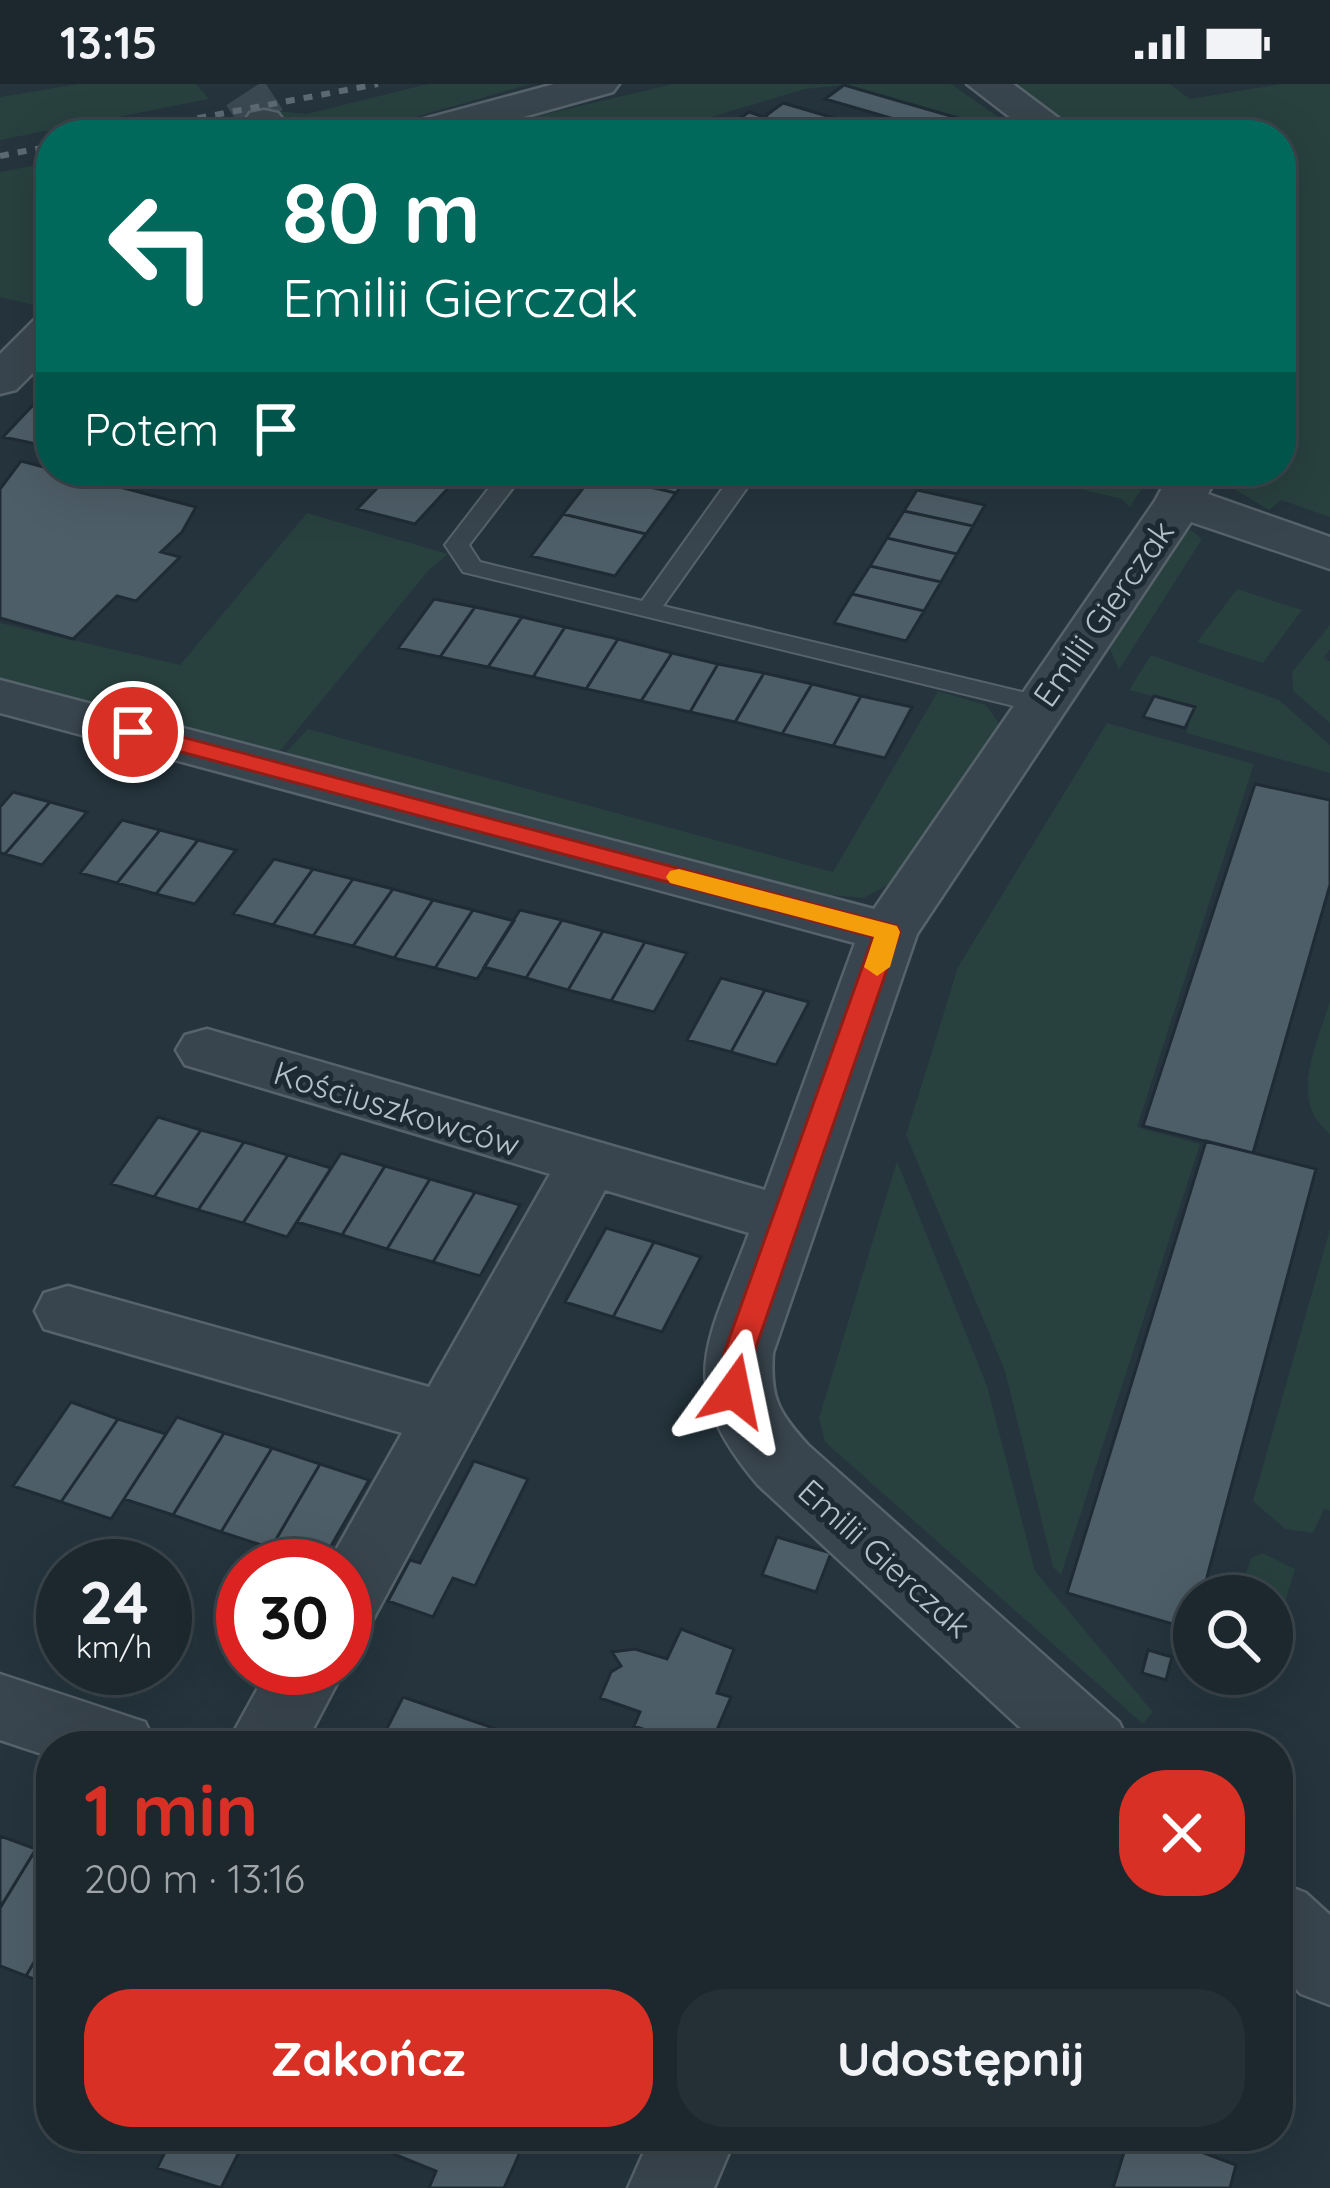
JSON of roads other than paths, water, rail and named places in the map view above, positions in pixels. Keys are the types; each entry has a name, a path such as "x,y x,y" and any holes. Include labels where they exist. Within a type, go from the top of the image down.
{"street":[{"path":"468,120 599,84"},
{"path":"987,84 1039,120"},
{"path":"0,380 36,344"},
{"path":"1188,486 1330,554"},
{"name":"Emilii Gierczak","path":"1076,1731 783,1465 751,1428 734,1391 739,1353 888,932 1188,486"},
{"path":"0,696 888,932"},
{"name":"Kościuszkowców","path":"207,1050 787,1220"},
{"path":"372,1553 587,1165"},
{"path":"68,1311 447,1419"},
{"path":"272,1731 293,1695"},
{"path":"0,1707 73,1731"},
{"path":"1293,1933 1330,1967"},
{"path":"671,2188 687,2151"}],"lane":[{"path":"503,486 458,545 472,567 1039,704"},
{"path":"648,609 736,486"}],"tunnel":[{"path":"245,93 263,120"}],"railway":[{"path":"188,120 378,84"},
{"path":"0,156 36,149"}]}
